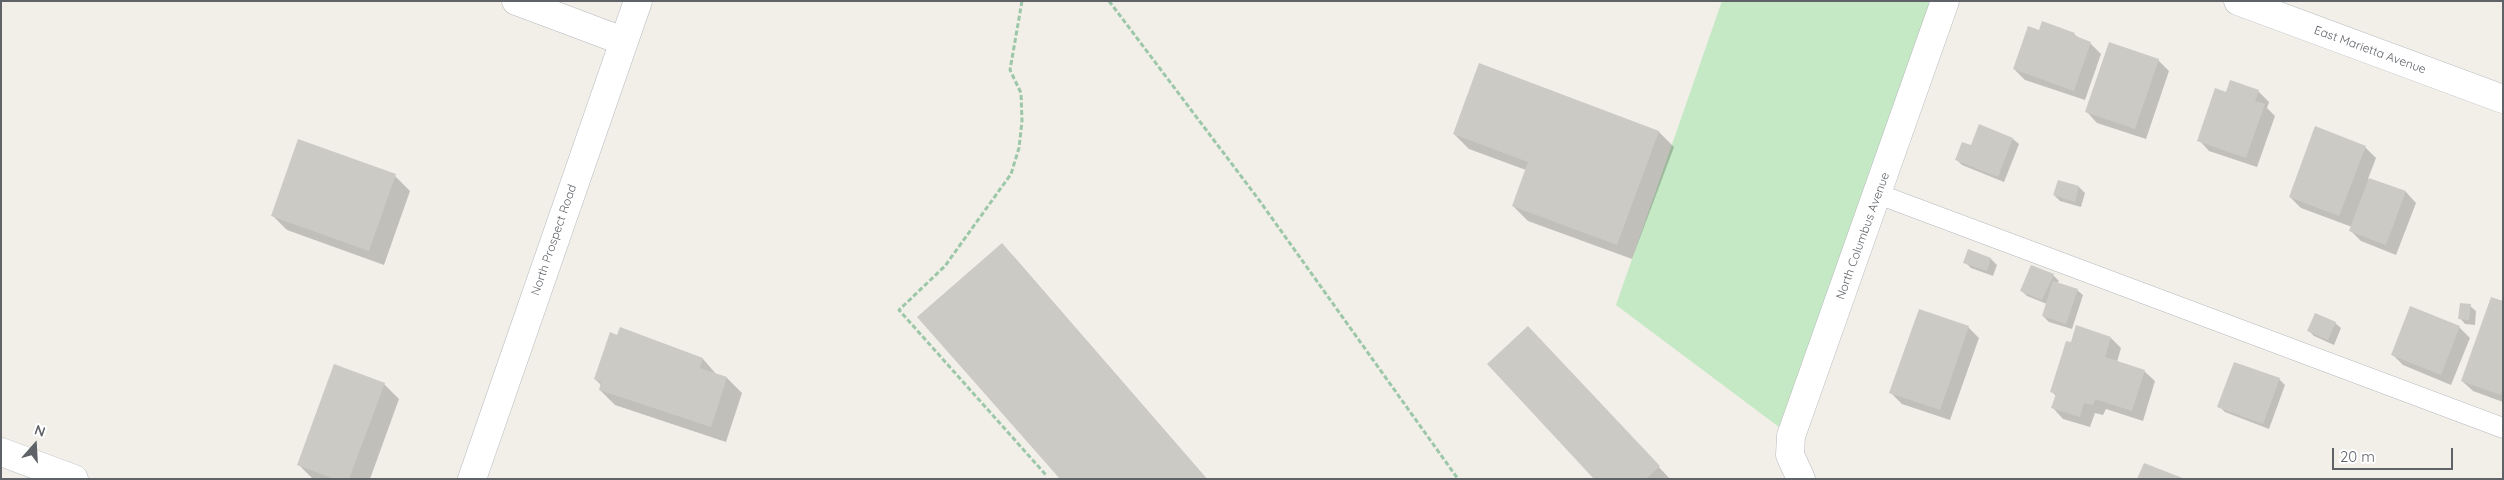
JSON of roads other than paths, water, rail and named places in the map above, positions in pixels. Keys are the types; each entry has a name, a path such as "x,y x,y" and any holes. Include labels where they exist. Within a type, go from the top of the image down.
{"street":[{"path":"516,1 623,41"},
{"name":"North Prospect Road","path":"472,479 638,1"},
{"name":"North Columbus Avenue","path":"1798,474 1790,455 1791,436 1945,1"},
{"name":"East Marietta Avenue","path":"2238,1 2503,99"},
{"path":"1,452 74,479"}],"lane":[{"path":"1878,194 2503,428"}]}
